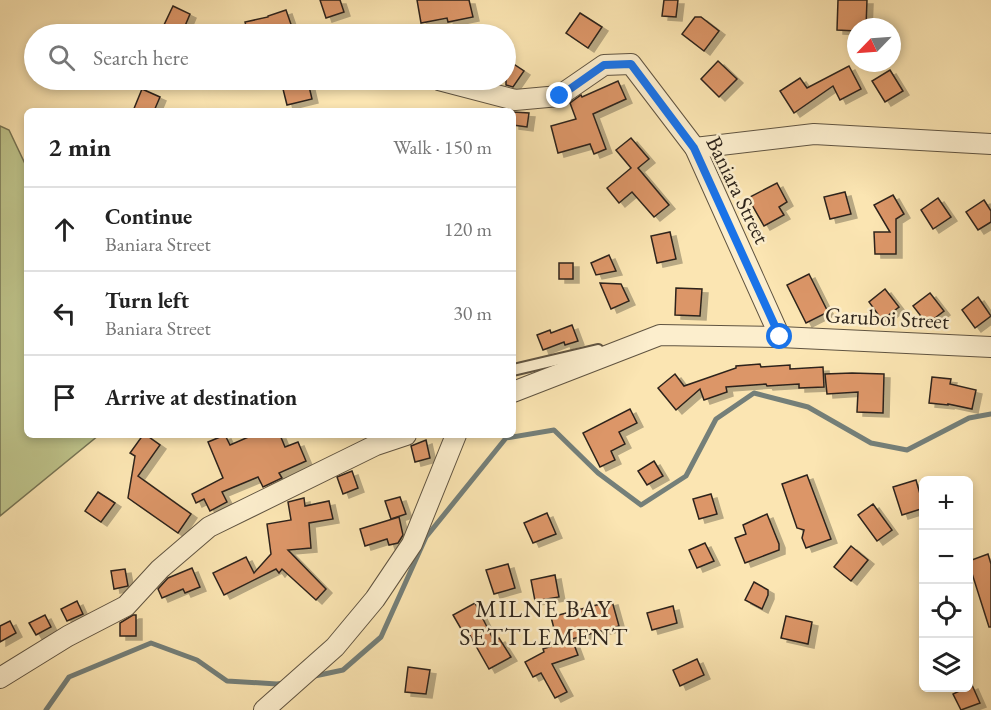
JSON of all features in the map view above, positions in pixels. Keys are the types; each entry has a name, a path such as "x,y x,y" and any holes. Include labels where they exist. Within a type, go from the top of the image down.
{"street":[{"name":"Baniara Street","path":"477,90 515,100 560,96 604,65 631,64 694,148 780,337"},
{"path":"694,148 814,134 991,144"},
{"path":"516,391 660,335"},
{"name":"Garuboi Street","path":"660,335 780,337 991,347"},
{"path":"0,678 68,636 126,606 160,569 209,527 376,445 397,438"},
{"path":"264,710 334,647 375,599 412,543 455,438"}],"lane":[{"path":"516,369 660,335"}],"green space":[{"path":"0,126 9,130 24,162 24,438 95,438 0,516"}],"building":[{"path":"320,0 340,0 344,12 326,18"},
{"path":"417,0 469,0 473,17 448,22 447,18 421,23"},
{"path":"664,0 678,0 676,17 662,16"},
{"path":"838,0 867,0 866,18 847,18 847,31 837,30"},
{"path":"173,6 190,14 186,24 164,24"},
{"path":"286,10 291,24 246,24 245,22"},
{"path":"580,13 602,27 588,48 566,33"},
{"path":"695,17 701,17 719,31 704,51 682,34"},
{"path":"718,61 737,79 719,97 701,79"},
{"path":"516,66 524,71 516,83"},
{"path":"847,67 847,72 852,72 861,89 840,100 833,86 794,113 780,91 800,78 807,88"},
{"path":"887,72 891,72 903,91 885,102 872,81"},
{"path":"618,81 626,99 593,114 606,149 594,154 590,144 558,153 551,126 576,119 570,103 581,95 582,97"},
{"path":"142,90 160,97 155,108 134,108"},
{"path":"283,90 310,90 312,99 287,105"},
{"path":"516,112 529,113 527,127 516,125"},
{"path":"631,138 649,159 638,168 669,205 654,217 632,192 619,203 607,188 631,168 616,150"},
{"path":"777,183 787,202 779,207 784,215 764,226 748,198"},
{"path":"845,192 851,214 830,219 824,197"},
{"path":"893,195 904,214 896,219 896,254 875,254 874,232 890,232 874,205"},
{"path":"938,198 951,217 933,229 921,210"},
{"path":"984,200 991,211 991,222 978,230 966,212"},
{"path":"670,232 676,259 657,263 651,236"},
{"path":"609,255 616,271 596,275 591,263"},
{"path":"559,263 573,263 573,279 559,279"},
{"path":"809,274 828,312 806,323 787,285"},
{"path":"600,283 621,284 629,301 611,309"},
{"path":"676,288 702,289 700,316 675,315"},
{"path":"885,289 899,307 882,320 869,302"},
{"path":"930,293 944,311 927,324 913,306"},
{"path":"978,297 991,316 975,328 962,310"},
{"path":"572,325 578,341 565,345 564,342 543,350 537,335 550,330 551,333"},
{"path":"760,364 761,367 790,365 790,369 823,367 824,387 799,388 799,384 767,386 766,384 726,387 727,392 704,400 700,389 676,410 658,388 675,374 684,386 736,368 736,366"},
{"path":"825,374 884,374 883,413 857,412 858,392 827,394"},
{"path":"932,377 951,379 950,384 976,390 972,409 929,403"},
{"path":"630,409 637,423 619,432 625,444 611,451 615,460 600,467 583,433"},
{"path":"141,438 150,438 160,445 138,476 191,514 178,533 128,498 135,456 130,453"},
{"path":"218,438 226,438 230,445 246,438 281,438 285,447 298,442 306,461 279,473 282,478 263,487 258,477 222,492 227,502 210,511 204,499 196,503 192,494 223,478 208,442"},
{"path":"426,440 430,458 415,462 411,446"},
{"path":"654,461 663,476 647,485 638,471"},
{"path":"352,471 358,488 343,494 337,477"},
{"path":"807,475 831,539 806,548 802,538 804,530 797,528 782,484"},
{"path":"916,480 919,490 919,510 902,515 893,487"},
{"path":"98,492 115,503 101,522 85,511"},
{"path":"711,494 717,514 699,519 693,499"},
{"path":"400,497 406,514 391,519 385,501"},
{"path":"304,498 305,506 329,501 333,519 309,523 311,548 288,550 326,589 316,600 282,569 279,573 276,569 224,595 213,573 246,557 254,573 271,554 267,524 291,520 288,502"},
{"path":"873,504 892,530 877,541 858,515"},
{"path":"547,513 556,534 533,543 524,523"},
{"path":"767,514 779,544 779,550 745,563 735,538 746,534 743,525"},
{"path":"399,517 403,535 398,543 389,545 387,539 365,546 360,529"},
{"path":"705,543 714,561 697,568 689,550"},
{"path":"851,546 868,560 851,581 834,567"},
{"path":"988,554 991,564 991,627 989,627 973,577 973,560"},
{"path":"508,564 515,588 494,594 486,570"},
{"path":"192,568 200,587 185,593 183,589 162,598 158,589 168,578"},
{"path":"125,569 128,586 114,589 111,571"},
{"path":"555,575 559,597 535,601 531,580"},
{"path":"754,582 768,590 762,609 745,600"},
{"path":"77,601 83,614 67,621 61,609"},
{"path":"612,601 619,626 572,639 578,655 552,664 567,692 555,698 541,673 533,677 525,662 544,652 543,649 558,644 551,617"},
{"path":"475,603 494,641 499,638 511,657 489,669 468,632 464,634 453,615"},
{"path":"673,606 677,623 652,630 647,613"},
{"path":"45,615 51,627 36,635 29,623"},
{"path":"136,615 136,636 120,636 120,623"},
{"path":"786,616 812,622 808,644 781,638"},
{"path":"10,621 16,633 0,642 0,626"},
{"path":"697,659 704,675 680,686 673,670"},
{"path":"408,667 430,670 426,694 405,692"},
{"path":"973,687 980,703 961,710 953,694 973,692"}],"waterway":[{"path":"516,436 554,430 598,473 641,505 686,476 716,419 754,393 808,407 871,443 907,450 969,418 991,414"},
{"path":"310,677 343,670 381,637 426,537 506,438"},
{"path":"46,710 69,677 151,643 197,660 227,681 284,683"}],"district":[{"name":"MILNE BAY SETTLEMENT","path":"544,622"}],"route":[{"path":"560,96 604,65 631,64 694,148 780,337"}]}
